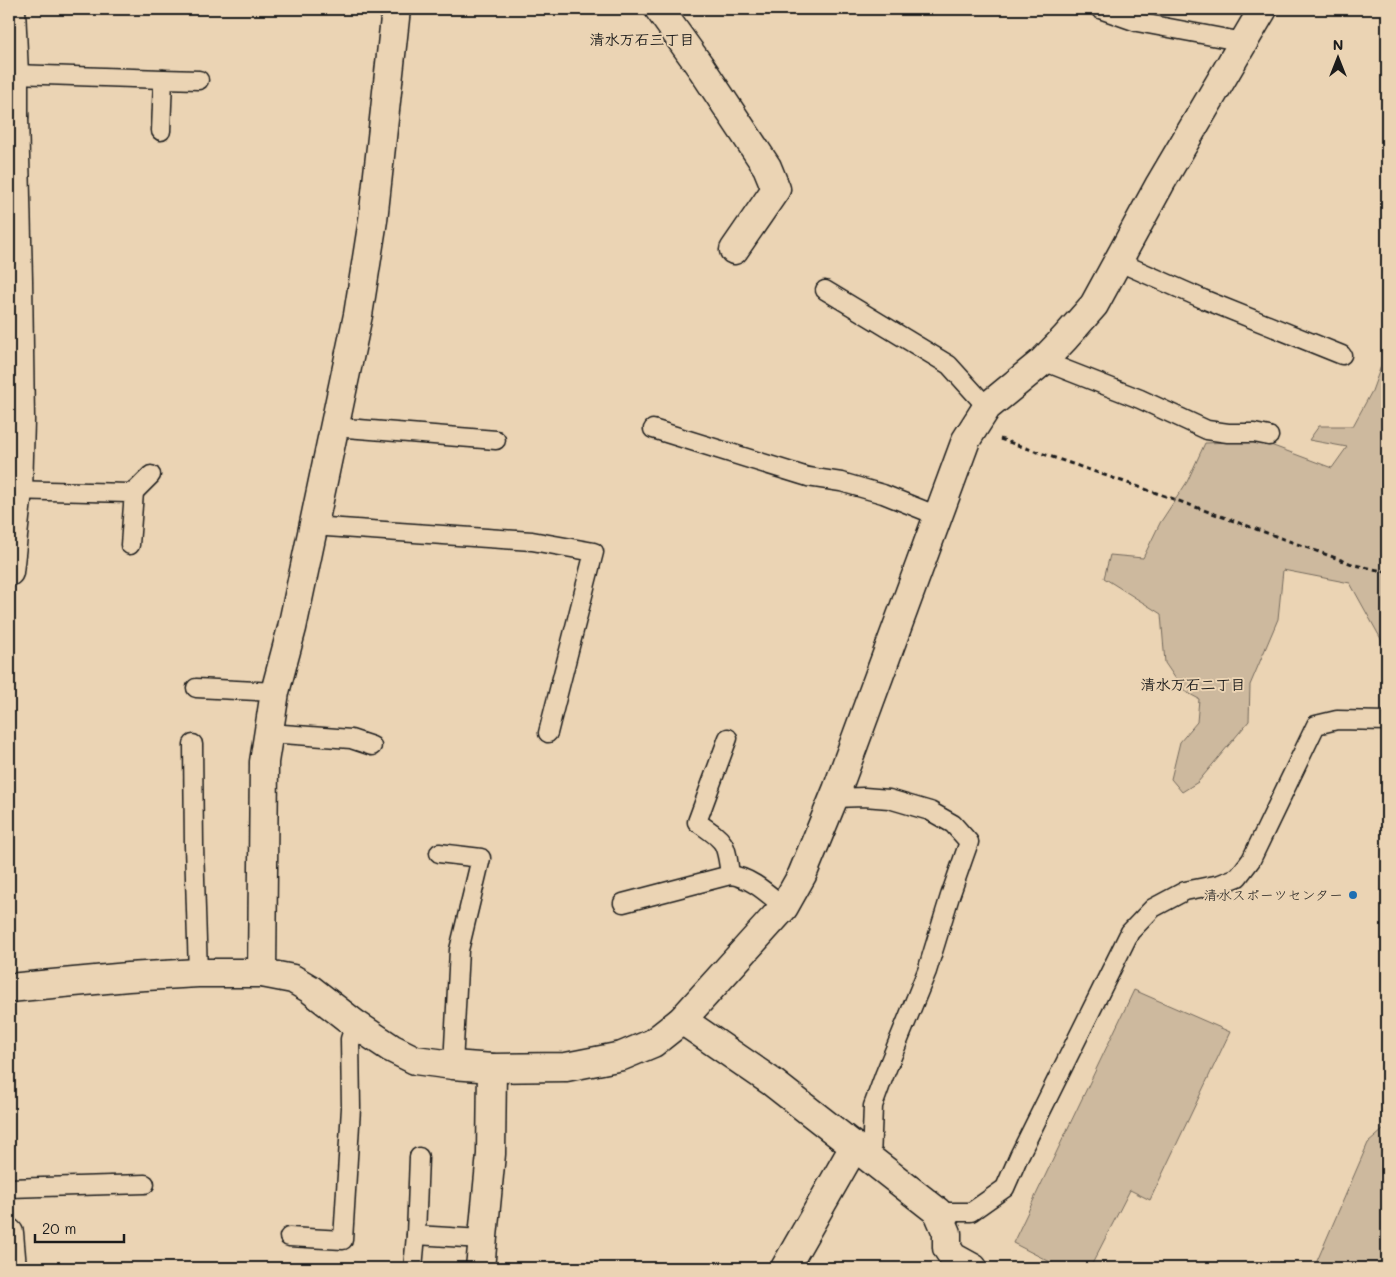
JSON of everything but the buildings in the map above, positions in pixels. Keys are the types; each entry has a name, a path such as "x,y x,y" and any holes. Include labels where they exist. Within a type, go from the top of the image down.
{"street":[{"path":"9,572 13,490 20,420 14,316 11,116 14,74 11,9"},
{"path":"262,973 264,762 275,692 292,628 358,314 373,220 396,9"},
{"path":"659,9 702,69 767,167 776,189 734,250"},
{"path":"9,988 128,977 198,973 262,973 293,979 310,988 355,1024 391,1048 415,1060 453,1065 492,1068 566,1067 622,1056 653,1043 682,1020 784,907 802,875 834,798 966,440 980,417 1043,360 1094,305 1160,184 1264,9"},
{"path":"682,1020 772,1082 938,1212 947,1233 948,1248 953,1257 973,1268"},
{"path":"480,1268 491,1154 492,1068"},
{"path":"785,1268 862,1153"},
{"path":"9,1233 12,1268"}],"lane":[{"path":"1100,9 1137,22 1244,42"},
{"path":"14,74 199,80"},
{"path":"160,131 163,79"},
{"path":"1119,262 1203,299 1342,355"},
{"path":"825,290 949,365 980,417"},
{"path":"1043,360 1140,399 1207,430 1228,433 1254,433 1269,436"},
{"path":"334,427 496,440"},
{"path":"653,429 808,477 841,482 883,494 938,516"},
{"path":"13,490 128,493 134,492 151,475"},
{"path":"130,546 134,492"},
{"path":"312,526 532,542 594,552 548,733"},
{"path":"196,688 275,692"},
{"path":"938,1212 971,1212 1005,1188 1130,932 1153,908 1185,891 1220,884 1238,877 1251,860 1316,725 1337,720 1387,721"},
{"path":"270,733 351,739 372,746"},
{"path":"728,738 697,822 720,838 728,852 730,875"},
{"path":"193,744 198,973"},
{"path":"834,798 864,797 889,799 930,811 953,824 969,842 927,971 873,1106 862,1153"},
{"path":"439,853 481,858 459,950 453,1065"},
{"path":"623,904 730,875 741,876 784,907"},
{"path":"289,1237 343,1240 351,1108 350,1039 355,1024"},
{"path":"413,1268 419,1157"},
{"path":"9,1188 145,1184"},
{"path":"416,1235 482,1239"}],"path":[{"path":"980,417 986,434 1168,497 1355,565 1387,572"}],"shaded area":[{"path":"1387,333 1387,666 1381,639 1350,583 1283,570 1278,619 1250,685 1249,721 1198,782 1182,792 1171,779 1180,742 1197,722 1199,699 1184,691 1165,663 1161,614 1104,578 1110,555 1143,558 1160,523 1187,482 1205,443 1260,441 1332,468 1347,447 1309,440 1319,426 1353,426 1372,391 1385,355"},
{"path":"1134,990 1230,1032 1150,1200 1130,1190 1090,1268 1062,1268 1013,1243"},
{"path":"1387,1120 1387,1268 1314,1268 1368,1143 1383,1130"}],"place":[{"name":"清水スポーツセンター","path":"1353,895"}],"district":[{"name":"清水万石三丁目","path":"642,40"},
{"name":"清水万石二丁目","path":"1193,685"}]}
